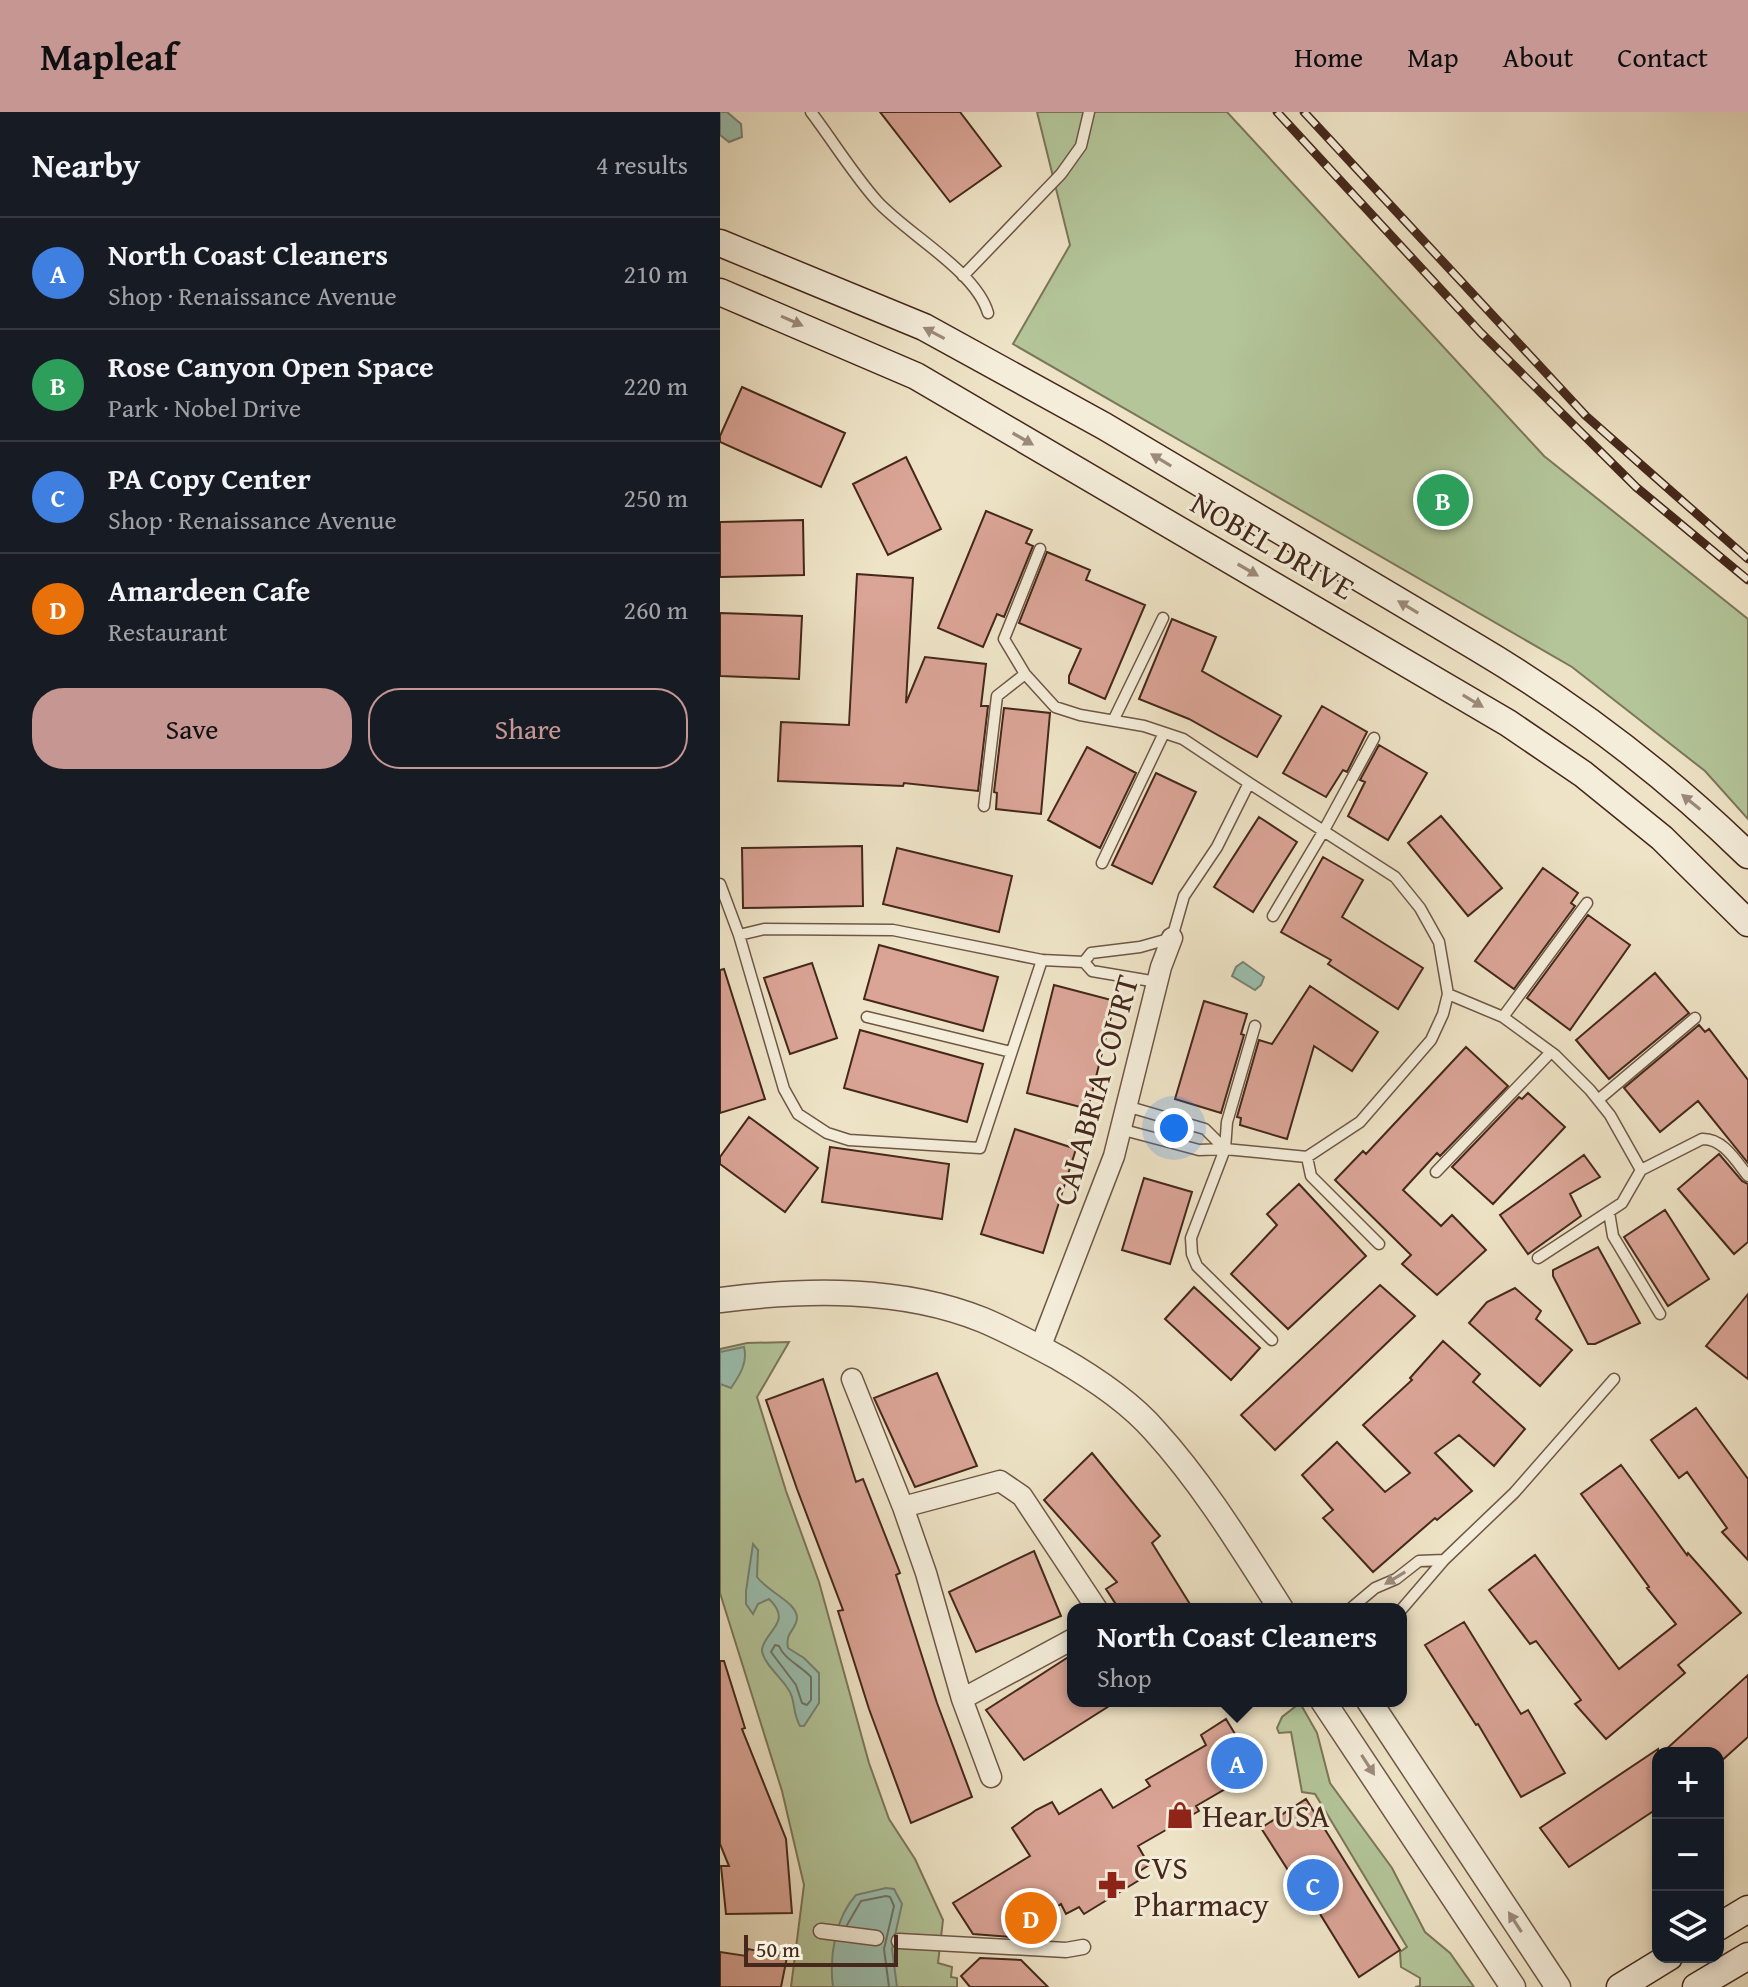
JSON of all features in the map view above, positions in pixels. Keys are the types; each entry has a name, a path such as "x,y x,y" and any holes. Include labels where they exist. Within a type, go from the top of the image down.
{"main road":[{"name":"NOBEL DRIVE","path":"720,243 977,352 1537,683 1611,737 1705,813 1748,855"},
{"name":"NOBEL DRIVE","path":"720,292 916,376 1508,723 1583,774 1662,838 1748,923"},
{"path":"1724,1923 1748,1909"},
{"path":"1696,1987 1748,1956"},
{"path":"1620,1987 1659,1963"}],"street":[{"name":"CALABRIA COURT","path":"1040,1348 1114,1156 1157,982 1172,938"},
{"path":"720,1300 799,1294 903,1298 982,1320 1040,1348 1093,1379 1154,1429 1195,1479 1277,1603"},
{"path":"852,1379 903,1507 926,1573 962,1699 991,1777"},
{"path":"903,1507 1001,1474 1022,1496 1093,1603"},
{"path":"962,1699 1067,1642"},
{"path":"1327,1707 1513,1987"},
{"path":"1373,1707 1558,1987"},
{"path":"821,1931 876,1938"},
{"path":"899,1941 1066,1950 1083,1947"}],"lane":[{"path":"811,112 878,202 963,276 984,300 988,313"},
{"path":"963,276 1061,174 1081,146 1089,112"},
{"path":"1040,549 1004,639 1025,674 1055,707 1080,715 1114,719 1183,739 1395,877 1420,908 1439,942 1448,994 1431,1040 1360,1122 1307,1157 1225,1149 1199,1150 1120,1129"},
{"path":"1114,719 1163,618"},
{"path":"984,806 997,696 1025,674"},
{"path":"1102,863 1164,733"},
{"path":"1273,916 1374,738"},
{"path":"1084,962 1091,953 1140,947 1172,938 1184,896 1217,847 1249,783"},
{"path":"720,884 739,935 784,1089 798,1114 827,1133 849,1140 980,1148 1042,960"},
{"path":"1503,1017 1587,903"},
{"path":"739,935 764,929 893,930 1042,960 1084,962 1092,971 1157,982"},
{"path":"1448,994 1503,1017 1551,1052 1610,1115 1641,1170"},
{"path":"867,1017 1011,1052"},
{"path":"1598,1100 1695,1018"},
{"path":"1255,1026 1227,1122 1225,1149 1191,1238 1197,1266 1272,1340"},
{"path":"1436,1172 1551,1052"},
{"path":"1126,1106 1205,1129 1225,1149"},
{"path":"1538,1258 1622,1203 1641,1170 1702,1139 1711,1139 1721,1145 1748,1176"},
{"path":"1307,1157 1311,1176 1379,1244"},
{"path":"1609,1212 1613,1236 1660,1314"},
{"path":"1407,1603 1444,1560 1514,1493 1614,1379"},
{"path":"1357,1603 1419,1561 1444,1560"}],"shaded area":[{"path":"1037,112 1227,112 1544,456 1748,619 1748,819 1705,771 1572,667 1013,344 1070,245"},
{"path":"789,1342 757,1397 819,1582 869,1763 889,1819 915,1859 943,1920 938,1963 952,1967 951,1977 957,1978 957,1987 791,1987 804,1885 782,1791 720,1593 720,1349 747,1343"},
{"path":"1295,1707 1302,1707 1317,1733 1330,1783 1392,1868 1425,1932 1450,1953 1474,1987 1415,1987 1420,1986 1420,1978 1401,1967 1400,1952 1407,1947 1315,1794 1302,1792 1291,1732 1279,1733 1277,1728 1282,1717"}],"water":[{"path":"720,112 727,112 741,124 742,137 729,142 720,135"},
{"path":"1243,962 1264,977 1255,990 1232,976 1236,967"},
{"path":"744,1347 744,1363 731,1388 720,1384 720,1352"},
{"path":"753,1544 758,1550 757,1577 796,1612 788,1648 819,1673 819,1703 804,1726 800,1726 797,1720 789,1691 762,1653 764,1642 778,1620 776,1607 769,1599 758,1604 753,1614 746,1604"},
{"path":"894,1889 902,1904 892,1949 897,1987 833,1987 833,1951 843,1915 856,1895"}],"building":[{"path":"880,112 960,112 1001,166 950,202"},
{"path":"742,387 845,433 821,487 720,442"},
{"path":"906,457 941,529 888,555 853,484"},
{"path":"986,511 1032,530 1026,543 1033,546 1004,617 997,614 983,647 938,628"},
{"path":"803,520 804,575 720,577 720,522"},
{"path":"1047,552 1090,570 1086,580 1145,605 1105,699 1069,683 1081,649 1019,623"},
{"path":"857,574 913,578 906,703 925,657 986,664 981,706 988,706 978,791 904,783 903,786 778,781 781,722 849,725"},
{"path":"720,613 802,616 799,679 720,676"},
{"path":"1172,619 1216,637 1202,671 1281,716 1257,757 1189,719 1139,699"},
{"path":"1322,706 1367,732 1347,772 1343,770 1326,797 1283,773"},
{"path":"1004,708 1050,713 1041,814 996,809 997,793 994,792"},
{"path":"1379,745 1427,773 1388,840 1348,816 1365,782 1360,780"},
{"path":"1087,747 1136,773 1100,848 1048,820"},
{"path":"1156,773 1196,792 1152,884 1112,865"},
{"path":"1441,816 1502,888 1468,916 1408,843"},
{"path":"1259,817 1297,842 1253,912 1214,887"},
{"path":"862,846 863,906 743,908 742,848"},
{"path":"897,848 1012,876 999,932 883,904"},
{"path":"1323,857 1363,880 1342,917 1423,968 1398,1009 1328,964 1331,960 1281,932"},
{"path":"1543,868 1578,893 1571,903 1575,906 1514,989 1475,961"},
{"path":"1588,915 1630,945 1570,1030 1527,998"},
{"path":"879,945 998,977 983,1031 864,999"},
{"path":"812,963 837,1038 790,1054 764,978"},
{"path":"724,969 765,1099 720,1113 720,970"},
{"path":"1655,973 1689,1013 1609,1079 1576,1040"},
{"path":"1054,985 1115,1001 1088,1109 1027,1093"},
{"path":"1310,986 1378,1032 1352,1071 1314,1046 1287,1139 1240,1125 1241,1118 1237,1117 1259,1040 1272,1044"},
{"path":"1204,1001 1247,1014 1241,1034 1244,1035 1221,1113 1175,1099"},
{"path":"1699,1025 1705,1032 1709,1029 1748,1080 1748,1163 1698,1101 1660,1132 1624,1088"},
{"path":"860,1030 983,1064 967,1122 844,1088"},
{"path":"1466,1047 1508,1086 1403,1190 1441,1226 1452,1215 1486,1250 1437,1295 1402,1264 1411,1255 1335,1180 1363,1151 1366,1154"},
{"path":"1528,1093 1565,1127 1493,1204 1452,1167 1519,1097 1522,1099"},
{"path":"749,1117 818,1168 785,1212 720,1164 720,1157"},
{"path":"1015,1129 1076,1149 1043,1253 981,1234"},
{"path":"830,1147 949,1164 942,1219 822,1202"},
{"path":"1719,1154 1748,1184 1748,1242 1734,1254 1678,1189"},
{"path":"1584,1155 1600,1177 1570,1194 1581,1216 1528,1254 1500,1215"},
{"path":"1144,1178 1192,1192 1170,1264 1122,1250"},
{"path":"1299,1184 1366,1256 1288,1329 1231,1274 1277,1225 1267,1214"},
{"path":"1665,1210 1709,1279 1668,1306 1624,1237"},
{"path":"1598,1247 1640,1323 1595,1344 1588,1344 1553,1276 1553,1270"},
{"path":"1380,1285 1415,1316 1275,1450 1241,1415"},
{"path":"1194,1287 1260,1348 1231,1380 1165,1319"},
{"path":"1515,1288 1541,1311 1536,1319 1572,1350 1540,1386 1469,1323 1487,1302"},
{"path":"1748,1294 1748,1379 1706,1346"},
{"path":"1443,1341 1480,1374 1473,1382 1525,1429 1494,1466 1459,1435 1435,1453 1472,1491 1437,1520 1435,1518 1373,1572 1323,1518 1333,1510 1302,1475 1337,1442 1385,1492 1410,1473 1363,1425 1412,1380 1410,1378"},
{"path":"937,1373 977,1466 915,1487 874,1398"},
{"path":"823,1379 856,1482 863,1479 900,1573 896,1575 937,1703 972,1797 911,1823 869,1709 838,1611 843,1610 766,1400"},
{"path":"1696,1408 1748,1479 1748,1560 1722,1532 1727,1528 1687,1472 1679,1478 1651,1440"},
{"path":"1092,1453 1160,1536 1152,1543 1189,1603 1115,1603 1106,1589 1117,1582 1044,1500"},
{"path":"1621,1465 1687,1555 1741,1613 1678,1665 1685,1673 1606,1739 1575,1704 1581,1700 1536,1641 1530,1644 1489,1590 1535,1555 1619,1669 1676,1624 1581,1494"},
{"path":"1034,1551 1061,1616 976,1652 949,1592"},
{"path":"1464,1622 1521,1714 1528,1710 1565,1773 1521,1797 1478,1724 1425,1645"},
{"path":"1067,1658 1067,1707 1108,1707 1024,1760 986,1710"},
{"path":"720,1661 724,1661 745,1728 742,1729 786,1839 792,1913 726,1914 721,1866 729,1866 720,1844"},
{"path":"1748,1675 1748,1737 1724,1759 1724,1747 1669,1747"},
{"path":"1226,1719 1253,1764 1229,1779 1232,1785 1196,1806 1199,1811 1138,1846 1149,1865 1137,1873 1141,1879 1084,1914 1079,1907 1066,1914 1061,1904 1011,1937 973,1934 953,1903 1030,1856 1012,1828 1052,1802 1059,1814 1101,1789 1113,1808 1150,1786 1146,1780 1206,1745 1201,1735"},
{"path":"1652,1753 1652,1812 1569,1867 1540,1828"},
{"path":"1306,1799 1400,1950 1359,1977 1299,1880 1295,1881 1261,1828"},
{"path":"748,1949 787,1957 781,1987 720,1987 720,1952 746,1956"},
{"path":"980,1958 1021,1960 1048,1987 970,1987 961,1976"}],"railway":[{"path":"1277,112 1481,333 1636,487 1748,580"},
{"path":"1304,112 1586,416 1748,559"}],"place":[{"name":"Rose Canyon Open Space","path":"1443,500"},
{"name":"North Coast Cleaners","path":"1237,1763"},
{"name":"Hear USA","path":"1180,1815"},
{"name":"CVS Pharmacy","path":"1112,1885"},
{"name":"PA Copy Center","path":"1313,1885"},
{"name":"Amardeen Cafe","path":"1031,1918"}]}
